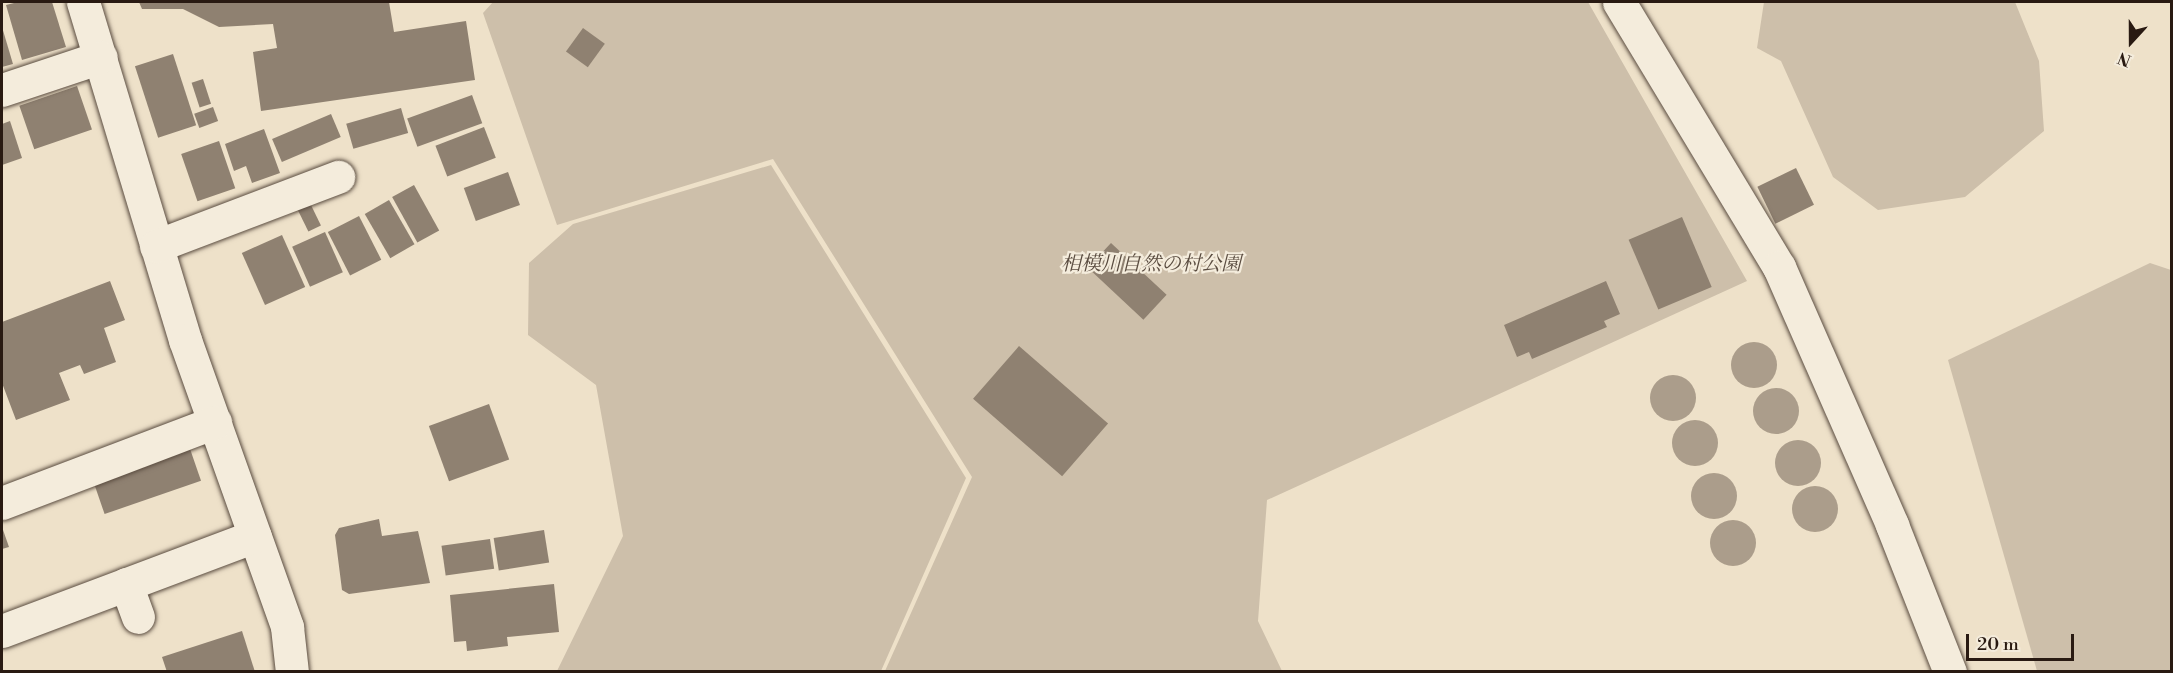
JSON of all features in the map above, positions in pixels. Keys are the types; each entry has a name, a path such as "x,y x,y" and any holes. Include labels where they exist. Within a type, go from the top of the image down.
{"street":[{"path":"83,2 156,246 287,627 292,672"},
{"path":"1619,2 1779,267 1892,525 1950,672"},
{"path":"2,90 101,57"},
{"path":"156,246 338,177"},
{"path":"2,503 215,422"},
{"path":"2,631 255,536"},
{"path":"126,585 138,617"}],"green space":[{"name":"相模川自然の村公園","path":"493,2 1588,2 1747,281 1267,500 1258,621 1282,671 885,671 972,477 773,159 557,225 483,13"},
{"path":"1764,2 2015,2 2039,61 2044,131 1965,197 1878,210 1833,177 1781,61 1757,48"},
{"path":"771,165 966,478 881,671 557,671 623,536 596,385 528,335 529,263 573,224"},
{"path":"2150,263 2171,270 2171,671 2037,671 1948,360"}],"shaded area":[{"path":"1754,342 1770,349 1777,365 1770,381 1754,388 1738,381 1731,365 1738,349"},
{"path":"1673,375 1689,382 1696,398 1689,414 1673,421 1657,414 1650,398 1657,382"},
{"path":"1776,388 1792,395 1799,411 1792,427 1776,434 1760,427 1753,411 1760,395"},
{"path":"1695,420 1711,427 1718,443 1711,459 1695,466 1679,459 1672,443 1679,427"},
{"path":"1798,440 1814,447 1821,463 1814,479 1798,486 1782,479 1775,463 1782,447"},
{"path":"1714,473 1730,480 1737,496 1730,512 1714,519 1698,512 1691,496 1698,480"},
{"path":"1815,486 1831,493 1838,509 1831,525 1815,532 1799,525 1792,509 1799,493"},
{"path":"1733,520 1749,527 1756,543 1749,559 1733,566 1717,559 1710,543 1717,527"}],"building":[{"path":"18,2 52,2 66,47 22,60 6,5"},
{"path":"139,2 389,2 394,32 466,21 475,80 261,111 253,52 277,48 273,24 219,27 183,9 142,9"},
{"path":"2,27 13,64 2,67"},
{"path":"583,28 605,44 588,67 566,51"},
{"path":"173,54 196,125 158,138 135,66"},
{"path":"203,79 211,104 200,107 192,83"},
{"path":"77,86 92,129 34,149 19,106"},
{"path":"472,95 482,123 417,147 407,119"},
{"path":"213,107 218,121 199,128 194,114"},
{"path":"401,108 408,133 353,149 346,124"},
{"path":"331,114 341,137 282,162 272,139"},
{"path":"10,121 22,158 2,165 2,124"},
{"path":"484,127 496,158 447,176 435,146"},
{"path":"264,129 280,173 252,183 246,166 234,171 225,144"},
{"path":"219,141 235,188 197,201 181,154"},
{"path":"1796,168 1814,205 1775,224 1757,187"},
{"path":"508,172 520,205 476,221 464,188"},
{"path":"414,185 439,230 417,243 392,197"},
{"path":"389,200 414,244 390,258 365,214"},
{"path":"310,203 321,225 308,232 297,209"},
{"path":"359,216 381,260 350,276 328,232"},
{"path":"1682,217 1712,287 1658,310 1629,240"},
{"path":"325,232 343,272 310,287 292,247"},
{"path":"282,235 305,287 265,305 242,253"},
{"path":"1111,243 1167,295 1143,320 1088,268"},
{"path":"110,281 125,320 104,328 116,362 84,374 80,365 59,373 70,400 16,420 2,383 2,322"},
{"path":"1606,281 1620,314 1604,321 1607,327 1532,359 1529,352 1517,357 1504,325"},
{"path":"1019,346 1108,423 1062,476 973,399"},
{"path":"489,404 509,459 449,481 429,426"},
{"path":"188,443 201,481 105,514 92,476"},
{"path":"379,519 382,536 418,531 430,583 349,594 342,590 335,535 339,528"},
{"path":"2,527 9,547 2,549"},
{"path":"544,530 549,563 499,571 494,538"},
{"path":"490,539 494,569 446,576 441,546"},
{"path":"554,584 559,632 507,637 508,646 467,651 466,641 454,642 450,595"},
{"path":"242,631 255,672 167,672 162,657"}]}
